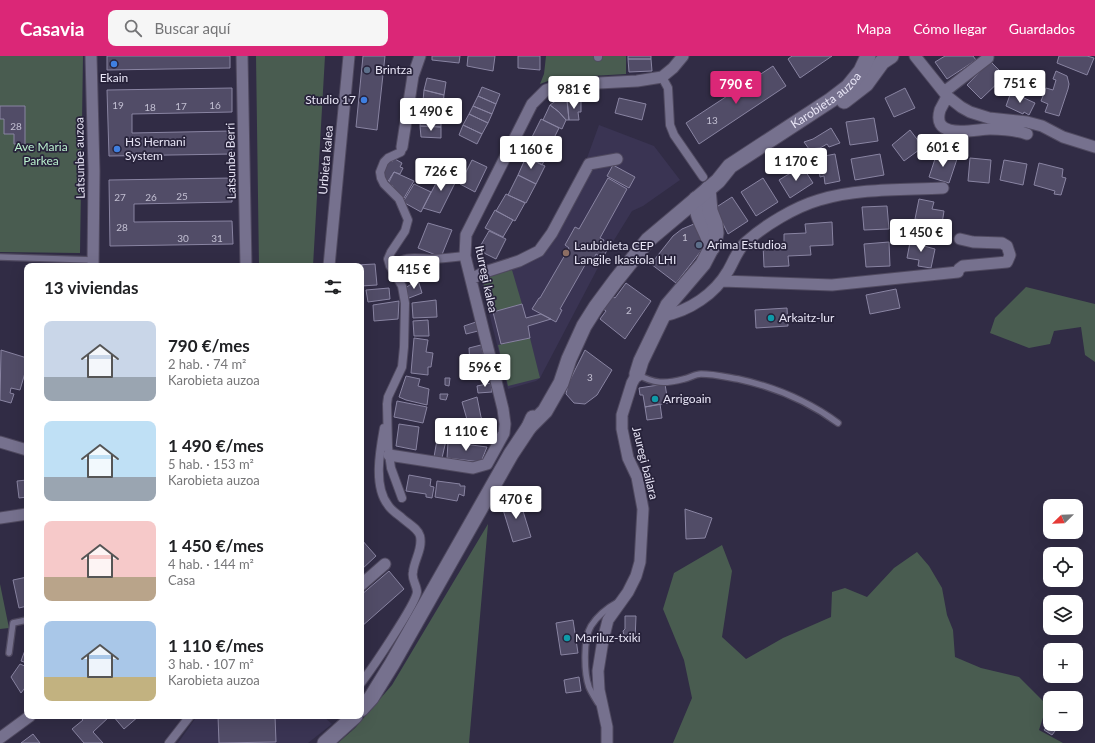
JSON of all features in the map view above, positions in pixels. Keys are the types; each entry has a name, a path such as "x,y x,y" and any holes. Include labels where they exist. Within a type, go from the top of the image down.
{"main road":[{"name":"Karobieta auzoa","path":"706,187 730,166 832,100 848,87 861,71 868,56"},
{"name":"Karobieta auzoa","path":"706,187 736,172 850,97 866,84 882,62 891,56"},
{"path":"364,706 371,698 389,669 511,454 529,427 559,372 569,359 584,326 600,302 648,240 706,187"},
{"path":"706,187 697,212 710,239 712,249"},
{"path":"637,374 641,361 668,305 703,264 712,249 716,233 706,187"},
{"path":"672,218 682,217 701,223"},
{"path":"327,742 352,719"}],"street":[{"name":"Latsunbe auzoa","path":"91,56 94,171 93,263"},
{"name":"Latsunbe Berri","path":"242,56 246,263"},
{"name":"Urbieta kalea","path":"329,263 349,56"},
{"path":"364,679 403,620 415,600 417,592 412,576 420,552 420,536 416,530 387,505 381,491 379,480 380,452 388,397 402,367 404,347 405,303 402,286 390,266 388,259 405,231 408,220 399,199 384,184 380,172 384,162 388,158 401,152 413,76 420,56"},
{"path":"683,56 673,68 662,77 668,88 670,125 674,136 706,187"},
{"path":"988,56 988,58 946,94 940,111 942,125 946,130 953,131 990,129 1015,130 1027,134"},
{"path":"916,58 946,94 961,107 970,112 989,118 1027,122 1042,126 1063,137 1095,147"},
{"name":"Iturregi kalea","path":"389,455 473,468 487,464 504,433 505,424 471,279 461,256 466,235 532,104 546,90 560,85 662,77"},
{"path":"471,279 485,272 519,261 539,251 552,233 589,164 618,159"},
{"path":"663,316 690,308 708,294 722,281 739,249 744,244 756,233 801,207 819,200 856,192 944,188"},
{"path":"722,281 832,285 958,272 963,266 1007,262 1010,255 1007,246 1002,243 973,242 960,239"},
{"path":"390,266 407,258 419,257 430,259 461,256"},
{"name":"Jauregi bailara","path":"607,743 607,727 599,690 598,671 603,640 608,620 636,576 640,562 643,509 637,477 628,458 622,429 622,415 632,383 637,374"},
{"path":"387,404 389,455 402,498"},
{"path":"0,442 24,449"},
{"path":"0,518 24,514"},
{"path":"364,582 386,564"},
{"path":"0,738 26,719"},
{"path":"169,743 188,719"}],"lane":[{"name":"Latsunbe auzoa","path":"0,258 93,263"},
{"path":"637,374 649,381 664,383 699,374 718,375 760,384 794,396 824,413 838,423"},
{"path":"605,713 590,688 585,661 587,642 590,628 599,616 605,609 622,599"},
{"path":"9,653 13,623 24,621"}],"shaded area":[{"name":"Laubidieta CEP Langile Ikastola LHI","path":"599,125 654,146 680,180 643,206 632,211 603,258 540,378 536,381 508,389 478,268 486,264 500,265 537,246 552,230 583,169"},
{"path":"195,719 326,719 332,724 308,743 178,743"}],"green space":[{"name":"Ave Maria Parkea","path":"0,56 83,56 80,253 0,252"},
{"path":"256,56 325,56 313,263 259,263"},
{"path":"546,56 626,56 626,74 556,78 540,84 544,74"},
{"path":"512,270 522,304 491,313 482,279"},
{"path":"1026,287 1095,304 1095,362 1085,355 1081,327 1054,331 1050,344 1029,348 990,333 995,318"},
{"path":"530,338 540,378 508,386 498,345"},
{"path":"488,524 469,743 338,743 364,719 392,685"},
{"path":"722,545 732,571 722,637 746,659 783,638 831,617 832,592 845,588 867,597 894,568 917,552 929,566 942,588 947,615 953,630 955,657 981,668 1019,677 1043,701 1043,718 1039,730 1063,743 673,743 692,698 684,660 663,609 674,573"},
{"path":"0,584 9,628 0,629"}],"building":[{"path":"107,56 230,56 230,68 107,70"},
{"path":"363,56 385,56 377,130 356,127"},
{"path":"432,56 460,56 459,63 432,60"},
{"path":"468,56 495,56 493,71 467,66"},
{"path":"518,56 540,56 540,70 518,68"},
{"path":"628,56 651,56 651,59 628,59"},
{"path":"792,56 832,56 800,78 788,59"},
{"path":"945,56 973,56 976,60 947,79 935,62"},
{"path":"1059,56 1087,56 1094,58 1087,75 1057,63"},
{"path":"628,59 651,59 652,71 629,72"},
{"path":"990,61 1005,76 981,99 967,85"},
{"path":"773,66 786,86 699,144 686,123"},
{"path":"1056,71 1067,76 1069,84 1059,116 1045,112 1048,104 1041,101 1046,88 1053,90 1056,80 1053,79"},
{"path":"427,78 446,82 444,95 424,90"},
{"path":"482,87 500,94 496,104 478,96"},
{"path":"232,88 232,112 132,114 132,133 231,131 232,154 109,156 107,90"},
{"path":"905,88 915,108 894,117 885,98"},
{"path":"424,90 444,95 443,105 423,101"},
{"path":"1011,92 1035,103 1029,115 1024,112 1023,114 1006,106"},
{"path":"478,96 496,104 492,114 473,106"},
{"path":"619,98 646,104 642,120 615,113"},
{"path":"557,100 567,100 569,120 566,120 550,105"},
{"path":"567,100 581,101 581,112 578,112 579,120 569,120"},
{"path":"550,105 566,120 562,129 543,120"},
{"path":"0,106 25,106 25,144 14,144 14,134 4,134 4,119 0,119"},
{"path":"473,106 492,114 488,123 469,114"},
{"path":"430,111 437,111 437,115 441,115 441,127 420,126 421,114 431,114"},
{"path":"469,114 488,123 482,134 463,125"},
{"path":"874,118 878,141 850,145 846,122"},
{"path":"541,119 559,128 550,146 532,137"},
{"path":"463,125 482,134 477,144 459,135"},
{"path":"420,126 441,127 441,138 421,137"},
{"path":"831,128 840,143 829,147 827,144 820,148 809,149 804,142 813,139"},
{"path":"910,130 923,147 904,161 892,145"},
{"path":"534,138 551,147 542,165 525,156"},
{"path":"937,153 957,159 949,183 929,177"},
{"path":"835,154 840,181 825,184 824,176 820,177 818,163 820,162 819,157"},
{"path":"880,154 884,175 855,180 851,159"},
{"path":"526,157 545,166 536,184 518,175"},
{"path":"970,158 991,160 989,183 968,181"},
{"path":"395,159 402,163 400,167 403,168 400,174 394,172 387,183 383,175 387,161 393,161"},
{"path":"472,160 487,167 475,192 460,184"},
{"path":"1004,160 1027,164 1023,185 1000,180"},
{"path":"1039,163 1063,169 1062,177 1066,178 1061,195 1054,194 1055,191 1034,185"},
{"path":"613,165 635,177 629,188 607,176"},
{"path":"802,166 813,183 790,198 779,180"},
{"path":"444,168 455,174 452,181 455,183 440,213 423,208"},
{"path":"394,172 414,181 404,198 392,189 393,186 388,184"},
{"path":"518,175 536,184 526,203 508,195"},
{"path":"232,178 232,202 134,204 134,222 232,221 233,244 110,246 109,180"},
{"path":"608,178 627,189 600,238 604,240 602,244 608,248 603,258 596,254 593,260 589,258 560,309 562,310 556,322 532,309 569,248 565,245 575,227 579,229"},
{"path":"763,178 778,202 756,216 741,192"},
{"path":"414,184 431,192 421,212 403,202"},
{"path":"506,194 525,203 515,221 496,211"},
{"path":"732,197 748,221 728,234 715,208"},
{"path":"919,199 934,202 932,209 944,211 941,230 927,227 928,221 915,219"},
{"path":"887,206 889,229 864,230 862,207"},
{"path":"495,210 513,220 503,237 485,228"},
{"path":"832,222 833,245 810,246 811,255 788,256 789,266 764,267 763,244 784,243 784,234 806,233 805,224"},
{"path":"428,223 452,230 441,257 418,248"},
{"path":"694,224 701,227 706,237 701,251 676,283 651,264 673,236 682,229"},
{"path":"489,231 506,239 496,259 478,250"},
{"path":"911,237 926,240 924,246 935,249 931,268 918,266 919,260 907,258"},
{"path":"889,242 890,266 866,267 864,244"},
{"path":"416,259 422,272 403,281 396,267"},
{"path":"375,264 377,285 364,286 364,265"},
{"path":"418,280 422,293 409,298 405,288"},
{"path":"626,283 651,301 625,339 600,319 606,311 602,308 611,295 615,298"},
{"path":"389,288 390,299 368,302 366,290"},
{"path":"896,289 900,308 870,314 866,295"},
{"path":"436,300 437,317 413,318 412,303"},
{"path":"399,301 398,319 374,321 373,305"},
{"path":"522,304 526,318 541,314 551,319 528,326 530,338 501,344 493,312"},
{"name":"Arkaitz-lur","path":"787,308 788,326 756,328 755,310"},
{"path":"428,320 429,336 414,336 413,321"},
{"path":"476,322 478,331 466,334 464,326"},
{"path":"414,338 428,340 426,352 433,353 431,367 428,367 428,375 411,373"},
{"path":"481,345 486,364 470,366 469,348"},
{"path":"1,350 24,357 24,376 20,390 11,388 10,393 14,394 11,403 0,400"},
{"path":"585,350 612,370 597,395 585,404 574,403 566,394 568,384"},
{"path":"406,376 420,379 418,386 429,389 427,405 399,397"},
{"path":"445,378 450,378 449,386 445,385"},
{"path":"491,383 492,392 478,393 477,386"},
{"name":"Arrigoain","path":"665,384 668,403 645,407 643,395 640,395 639,388"},
{"path":"440,394 448,394 446,400 440,399"},
{"path":"477,397 481,417 485,425 472,431 462,402"},
{"path":"397,401 427,407 423,423 394,417"},
{"path":"660,404 662,418 647,420 645,407"},
{"path":"399,424 419,427 416,450 396,446"},
{"path":"438,434 447,436 442,458 434,457"},
{"path":"448,442 487,447 481,462 447,458"},
{"path":"409,475 431,479 430,486 434,487 432,498 426,497 426,494 406,491"},
{"path":"24,480 24,497 19,498 17,481"},
{"path":"437,481 465,486 464,496 459,494 457,501 435,497"},
{"path":"519,498 531,537 513,542 501,503"},
{"path":"685,509 712,518 705,538 686,539"},
{"path":"364,542 376,556 364,567"},
{"path":"389,571 404,589 364,624 364,592"},
{"path":"24,578 24,607 19,608 13,580"},
{"path":"625,616 636,616 635,641 625,641 623,631 625,629"},
{"name":"Mariluz-txiki","path":"573,620 578,653 561,655 556,623"},
{"path":"24,653 24,662 21,661"},
{"path":"20,664 24,666 24,689 21,693 11,677"},
{"path":"579,677 581,691 566,693 564,680"},
{"path":"82,719 107,719 93,732 103,743 84,743 72,729 83,720"},
{"path":"116,719 136,719 124,729"},
{"path":"218,719 275,719 276,742 219,743"},
{"path":"1046,731 1055,731 1052,735"},
{"path":"33,734 40,743 21,743"}],"place":[{"name":"Ekain","path":"114,64"},
{"name":"Brintza","path":"367,70"},
{"name":"Studio 17","path":"364,100"},
{"name":"HS Hernani System","path":"117,149"},
{"name":"Arima Estudioa","path":"699,245"},
{"name":"Laubidieta CEP Langile Ikastola LHI","path":"566,253"},
{"name":"Arkaitz-lur","path":"771,318"},
{"name":"Arrigoain","path":"655,399"},
{"name":"Mariluz-txiki","path":"567,638"}]}
